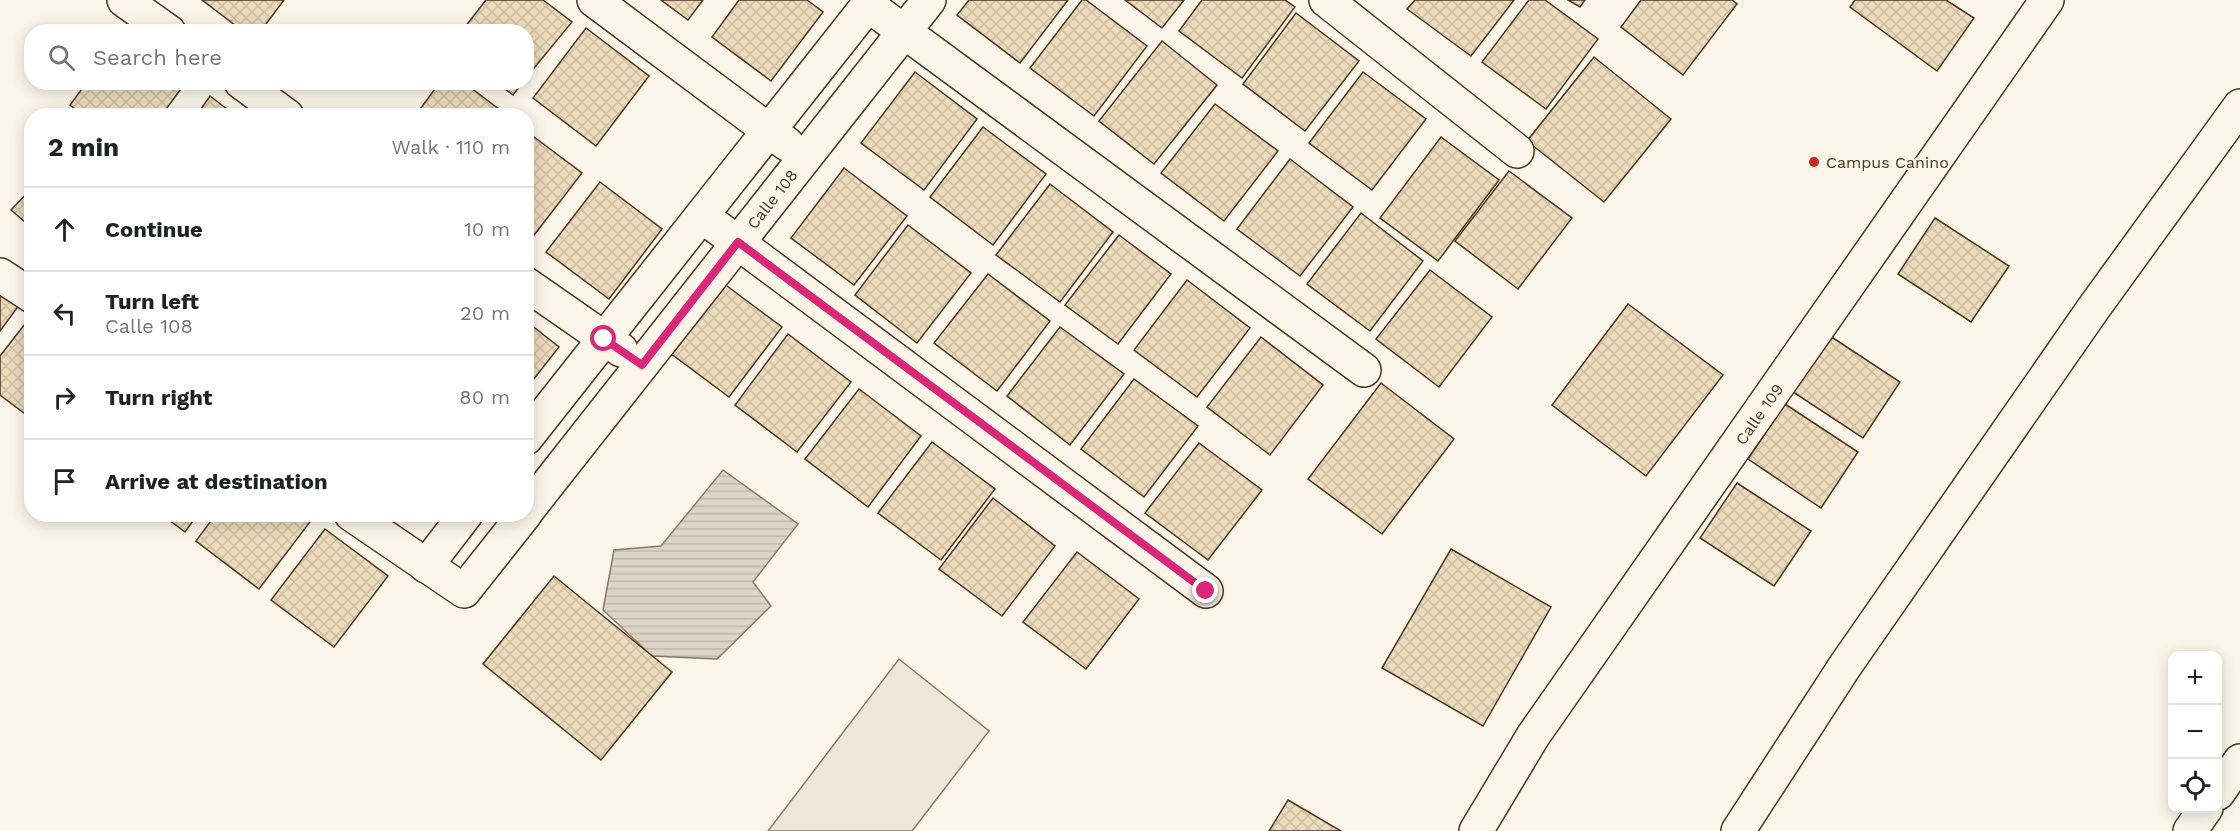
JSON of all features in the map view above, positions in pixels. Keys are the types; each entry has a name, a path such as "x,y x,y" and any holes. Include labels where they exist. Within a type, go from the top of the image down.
{"street":[{"path":"124,0 158,24"},
{"path":"594,0 768,131 806,156"},
{"name":"Calle 108","path":"534,503 929,0"},
{"path":"1326,0 1517,151"},
{"name":"Calle 109","path":"1476,831 1533,736 2047,0"},
{"path":"534,428 870,2 904,32 1364,370"},
{"path":"252,90 276,108"},
{"path":"1738,831 1845,666 2093,309 2240,106"},
{"path":"702,216 1206,591"},
{"path":"0,275 24,292"},
{"path":"534,290 642,365"},
{"path":"363,522 426,566 460,522"},
{"name":"Calle 108","path":"426,566 464,591 519,522"},
{"path":"2222,786 2240,761"},
{"path":"2190,831 2203,813"}],"shaded area":[{"path":"723,470 798,524 753,582 771,606 717,659 652,656 603,610 614,550 661,546"},
{"path":"899,659 989,731 912,831 768,831"}],"building":[{"path":"202,0 284,0 266,24 234,24"},
{"path":"486,0 543,0 572,22 534,68 534,24 467,24"},
{"path":"661,0 703,0 688,20"},
{"path":"739,0 807,0 823,12 771,81 712,37"},
{"path":"969,0 1068,0 1020,63 957,15"},
{"path":"1082,0 1086,0 1147,46 1094,116 1030,68"},
{"path":"1125,0 1184,0 1162,28"},
{"path":"1202,0 1285,0 1295,7 1242,78 1179,31"},
{"path":"1415,0 1514,0 1471,56 1407,9"},
{"path":"1529,0 1545,0 1598,39 1546,109 1482,62"},
{"path":"1568,0 1585,0 1580,7"},
{"path":"1641,0 1732,0 1737,4 1683,75 1621,27"},
{"path":"1855,0 1946,0 1974,18 1937,71 1850,7"},
{"path":"1296,13 1359,61 1305,131 1243,84"},
{"path":"586,28 649,76 596,146 533,98"},
{"path":"1162,41 1217,85 1154,164 1099,121"},
{"path":"1594,57 1671,119 1604,202 1527,141"},
{"path":"915,72 977,119 924,190 861,143"},
{"path":"1363,72 1426,119 1372,190 1309,143"},
{"path":"81,90 180,90 167,108 74,108 70,105"},
{"path":"434,90 474,90 497,108 421,108"},
{"path":"506,90 517,90 513,95"},
{"path":"210,96 226,108 202,108"},
{"path":"1215,104 1278,151 1224,221 1161,173"},
{"path":"983,127 1046,174 993,245 930,197"},
{"path":"534,137 582,173 534,235"},
{"path":"1441,137 1499,180 1438,261 1380,218"},
{"path":"1290,159 1353,207 1300,276 1237,229"},
{"path":"844,168 907,216 854,285 791,238"},
{"path":"1509,171 1572,218 1518,289 1455,241"},
{"path":"600,182 662,229 609,299 546,252"},
{"path":"1050,184 1113,232 1060,302 996,255"},
{"path":"24,196 24,221 11,210"},
{"path":"1361,213 1423,261 1370,331 1307,284"},
{"path":"1935,218 2009,266 1971,322 1898,274"},
{"path":"908,225 971,273 917,343 855,295"},
{"path":"1119,235 1171,274 1118,344 1065,305"},
{"path":"1430,270 1492,317 1439,387 1376,339"},
{"path":"988,274 1050,321 997,391 934,343"},
{"path":"719,280 782,327 729,397 666,350"},
{"path":"1187,280 1250,328 1197,397 1134,350"},
{"path":"0,290 20,304 0,331"},
{"path":"1628,304 1723,375 1646,476 1552,405"},
{"path":"24,325 24,413 0,395 0,356"},
{"path":"534,327 559,347 534,379"},
{"path":"1060,327 1124,374 1070,445 1007,396"},
{"path":"788,334 851,382 797,452 735,405"},
{"path":"1827,334 1900,382 1863,438 1790,390"},
{"path":"1261,337 1323,385 1270,455 1207,407"},
{"path":"1134,379 1198,426 1144,497 1081,449"},
{"path":"1381,383 1454,439 1382,534 1308,479"},
{"path":"859,389 921,436 868,507 805,459"},
{"path":"1785,404 1858,452 1821,508 1748,459"},
{"path":"932,442 995,489 941,560 878,513"},
{"path":"1199,443 1262,490 1208,560 1145,513"},
{"path":"1737,483 1811,531 1774,586 1700,538"},
{"path":"993,498 1055,546 1002,616 939,569"},
{"path":"172,522 192,522 185,532"},
{"path":"210,522 310,522 259,589 196,541"},
{"path":"325,529 388,576 334,647 271,600"},
{"path":"1451,549 1551,607 1483,726 1382,668"},
{"path":"1077,552 1139,599 1086,669 1023,622"},
{"path":"554,576 672,672 601,760 483,664"},
{"path":"1288,800 1341,831 1269,831"}],"place":[{"name":"Campus Canino","path":"1814,162"}],"route":[{"path":"604,339 642,365 738,242 1206,591"}]}
